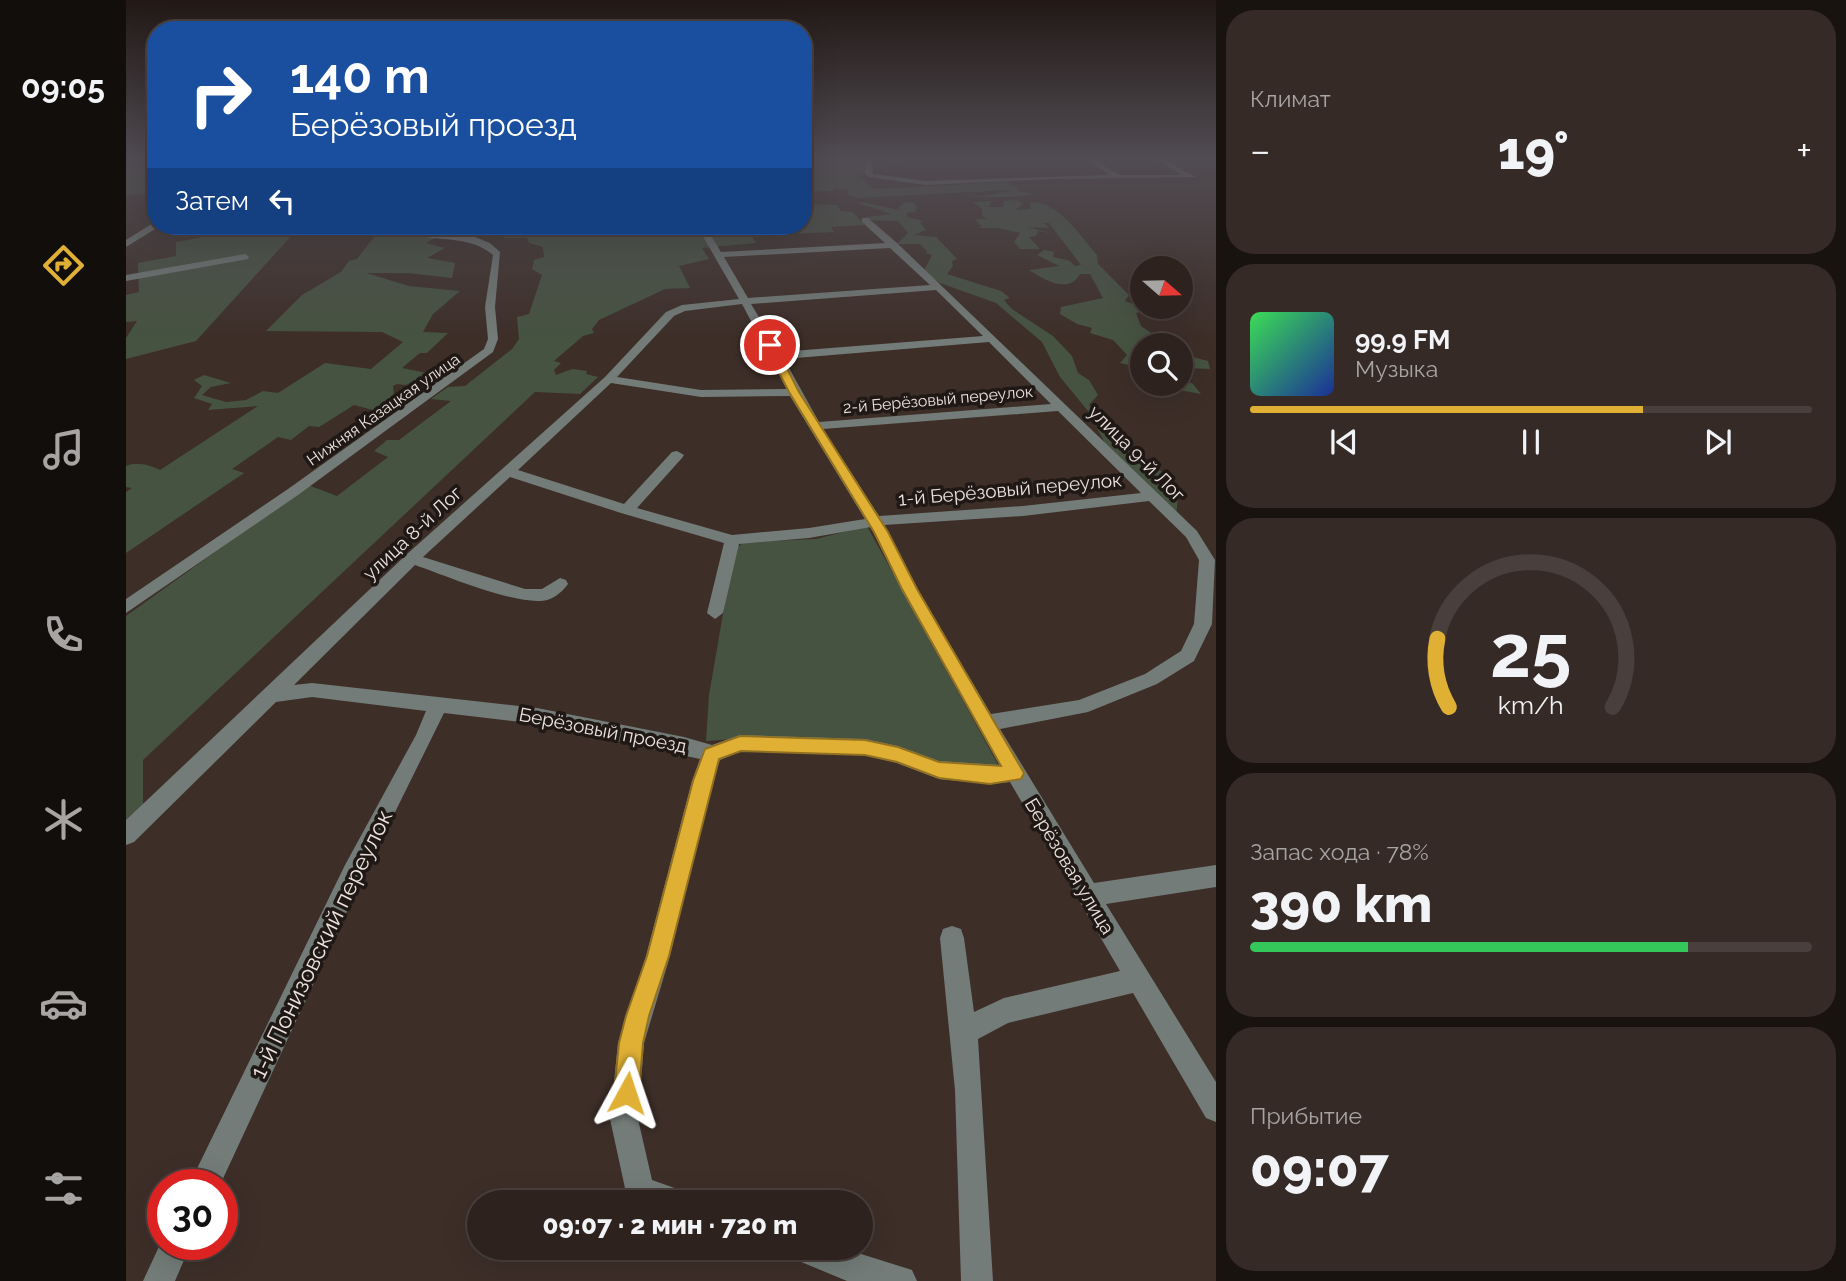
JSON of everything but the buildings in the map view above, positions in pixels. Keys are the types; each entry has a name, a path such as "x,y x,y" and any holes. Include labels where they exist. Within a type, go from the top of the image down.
{"street":[{"name":"улица 9-й Лог","path":"865,220 939,287 1192,534 1207,560 1203,625 1188,656 1151,679 1081,707 986,723"},
{"path":"126,244 147,231"},
{"name":"Нижняя Казацкая улица","path":"126,607 338,461 465,371 489,350 493,339 490,307 497,254 464,236 451,235"},
{"name":"Берёзовая улица","path":"707,235 794,392 875,522 909,589 1014,773 1216,1108"},
{"path":"720,255 894,246"},
{"path":"126,278 246,257"},
{"name":"улица 8-й Лог","path":"126,835 412,559 609,379 670,314 690,306 939,287"},
{"path":"776,356 990,339"},
{"path":"609,379 709,397 794,392"},
{"name":"2-й Берёзовый переулок","path":"816,426 1063,407"},
{"path":"626,510 641,497 677,455"},
{"name":"1-й Берёзовый переулок","path":"507,471 626,510 732,540 809,533 875,522 1105,503 1151,496"},
{"path":"715,613 732,540"},
{"path":"412,559 525,595 545,595 560,584"},
{"name":"Берёзовый проезд","path":"270,695 313,690 439,703 569,722 684,744 712,754 740,743 865,747 898,755 939,770 990,775 1014,773"},
{"name":"1-й Понизовский переулок","path":"212,1169 353,873 425,737 439,703"},
{"path":"639,1190 624,1119 631,1043 658,956 702,781 712,754"},
{"path":"1088,895 1216,876"},
{"path":"952,938 969,1090 977,1281"},
{"path":"964,1032 1004,1011 1138,981"},
{"path":"159,1281 169,1260"},
{"path":"834,1260 901,1281"}],"green space":[{"path":"812,218 858,218 865,225 831,227 834,232 812,233"},
{"path":"867,218 910,218 924,221 920,222 926,230 914,235 936,237 957,259 952,261 953,266 947,274 1001,291 1010,298 1004,300 1012,309 1053,336 1072,356 1078,373 1089,380 1098,395 1089,405 1103,417 1121,445 1154,465 1179,487 1176,517 1108,449 1088,411 1060,377 1042,342 996,303 940,283 923,272 932,255 926,253 920,244 897,244 908,233 898,221"},
{"path":"1064,218 1068,221 1097,255 1098,264 1129,295 1125,301 1130,303 1130,319 1138,319 1141,326 1151,333 1130,333 1130,365 1120,363 1127,355 1113,340 1090,333 1092,328 1077,324 1060,314 1061,307 1103,298 1090,274 1080,274 1069,284 1063,284 1048,281 1029,270 1059,266 1037,255 1044,250 1054,252 1053,257 1070,261 1075,266 1081,265 1049,223 1044,223 1049,228 1027,227 1051,233 1038,231 1036,236 1029,237 1040,249 1020,249 1014,242 1020,233 998,228 976,228 982,227 975,219"},
{"path":"201,235 292,235 196,341 126,359 126,338 137,321 126,322 126,295 139,292 138,263 176,256 176,242 199,238"},
{"path":"376,235 439,236 426,243 445,248 427,258 455,263 452,278 408,273 366,273 409,286 460,291 433,314 423,332 448,333 427,353 420,353 402,368 447,377 438,385 417,381 393,386 394,395 410,398 388,414 354,405 319,427 309,426 291,440 278,437 232,469 244,473 126,553 126,492 132,488 126,487 126,466 143,464 160,470 258,406 208,410 212,404 194,398 202,386 194,380 204,375 231,383 211,387 202,395 226,402 246,400 263,391 278,393 325,363 371,369 403,342 382,332 266,331 302,295 341,272 349,261 357,259"},
{"path":"498,235 751,235 756,243 702,248 709,259 679,266 690,288 665,289 599,320 592,329 594,333 583,336 554,361 561,363 554,370 556,375 572,369 587,371 586,374 598,377 580,394 535,392 143,760 143,811 126,827 126,616 308,485 337,496 388,457 374,451 387,440 399,440 451,401 431,399 448,387 465,386 512,349 519,339 517,317 529,314 542,275 532,269 534,260 544,257 543,247 529,243 527,238 505,238"},
{"path":"1193,357 1208,361 1210,369 1193,368"},
{"path":"1193,384 1201,394 1193,393"},
{"path":"867,526 1001,770 761,737 706,741 709,695 734,550 744,542 816,539"}],"route":[{"path":"627,1093 631,1043 658,956 702,781 712,754 740,743 865,747 898,755 939,770 990,775 1014,773 909,589 881,532 794,392 770,345"}]}
